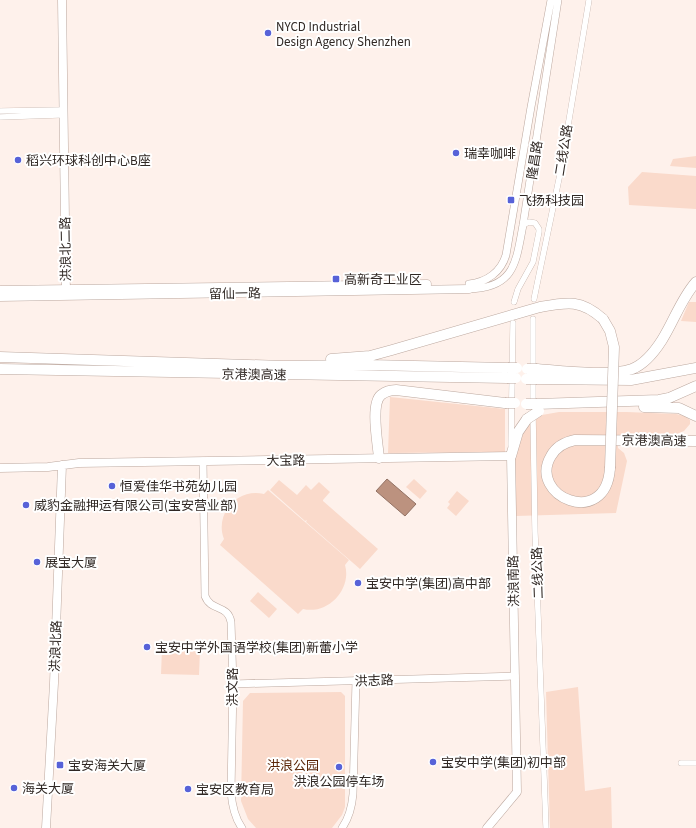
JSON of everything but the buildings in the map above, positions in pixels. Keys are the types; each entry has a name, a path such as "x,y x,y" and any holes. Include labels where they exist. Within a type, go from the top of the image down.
{"highway":[{"path":"537,374 627,370 639,365 647,359 662,340 686,296 696,282"},
{"name":"京港澳高速","path":"247,364 370,356 540,307 559,304 575,304 590,309 603,319 610,331 614,348 610,468 608,481 602,492 592,500 581,502 568,501 559,495 550,484 547,473 548,463 554,452 563,444 575,440 696,441"},
{"name":"京港澳高速","path":"0,357 283,366 368,365 517,373"},
{"path":"517,373 631,380 696,368"},
{"name":"京港澳高速","path":"0,369 517,373"},
{"path":"511,456 518,432 538,407 659,400 675,396 696,386"},
{"path":"379,458 376,403 380,395 388,391 396,390 526,404 545,408 679,408 696,416"}],"main road":[{"name":"洪浪北二路","path":"57,0 64,292"},
{"name":"洪浪北二路","path":"62,0 60,113 62,271 64,292"},
{"path":"44,290 52,288 58,283 62,271"},
{"name":"留仙一路","path":"0,297 64,292 469,286"},
{"name":"留仙一路","path":"0,290 44,290 64,292"},
{"name":"大宝路","path":"0,468 48,467 79,463 511,456"},
{"name":"洪浪南路","path":"487,828 517,792 511,456"},
{"name":"大宝路","path":"0,464 49,463 62,465"},
{"name":"洪浪北路","path":"46,828 54,683 62,465"}],"street":[{"name":"隆昌路","path":"469,286 492,276 502,265 506,255 551,0"},
{"name":"隆昌路","path":"469,286 489,286 502,280 512,271 516,261 523,226 558,0"},
{"name":"二线公路","path":"534,299 560,174 589,0"},
{"path":"0,111 60,113"},
{"path":"0,117 60,113"},
{"path":"514,302 518,288 533,262 539,232 534,223 529,222 523,226"},
{"name":"二线公路","path":"533,318 534,472 546,828"},
{"name":"洪浪南路","path":"511,456 513,323"},
{"name":"洪文路","path":"203,461 205,596 209,604 226,611 231,618 233,684 231,803 234,814 241,828"},
{"name":"洪志路","path":"233,684 515,676"},
{"path":"342,828 352,805 356,680"},
{"path":"681,763 696,763"}],"green space":[{"path":"696,156 696,168 670,166 673,159"},
{"path":"642,172 696,176 696,209 629,205 628,187"},
{"path":"689,302 696,302 696,322 681,321"},
{"path":"390,397 505,409 505,452 388,453"},
{"path":"559,412 676,414 685,416 690,420 690,424 684,431 672,436 618,438 618,448 624,453 627,461 616,513 516,516 513,455 521,432 542,415"},
{"path":"414,479 427,491 420,499 406,487"},
{"path":"279,480 297,495 306,485 311,490 319,482 330,492 323,501 378,549 360,569 306,522 307,520 305,521 270,490"},
{"path":"268,490 349,560 345,565 345,583 341,591 329,604 321,608 312,610 303,609 298,614 220,545 224,539 222,520 230,504 245,495 254,493 264,494"},
{"path":"457,491 469,501 456,516 447,508 450,504 448,502"},
{"path":"258,592 277,609 269,618 250,601"},
{"path":"162,649 200,650 199,675 161,674"},
{"path":"578,687 585,791 611,787 612,828 550,828 546,692"},
{"name":"洪浪公园","path":"341,692 345,696 345,807 342,815 332,828 256,828 248,819 241,801 243,701 250,693"}],"shaded area":[{"path":"387,479 416,504 405,516 376,491"}],"place":[{"name":"NYCD Industrial Design Agency Shenzhen","path":"268,33"},
{"name":"瑞幸咖啡","path":"456,153"},
{"name":"稻兴环球科创中心B座","path":"18,160"},
{"name":"飞扬科技园","path":"511,200"},
{"name":"高新奇工业区","path":"336,279"},
{"name":"恒爱佳华书苑幼儿园","path":"112,486"},
{"name":"威豹金融押运有限公司(宝安营业部)","path":"26,505"},
{"name":"展宝大厦","path":"37,562"},
{"name":"宝安中学(集团)高中部","path":"358,583"},
{"name":"宝安中学外国语学校(集团)新蕾小学","path":"147,647"},
{"name":"宝安中学(集团)初中部","path":"433,762"},
{"name":"宝安海关大厦","path":"60,765"},
{"name":"洪浪公园停车场","path":"339,767"},
{"name":"海关大厦","path":"14,788"},
{"name":"宝安区教育局","path":"188,789"}]}
